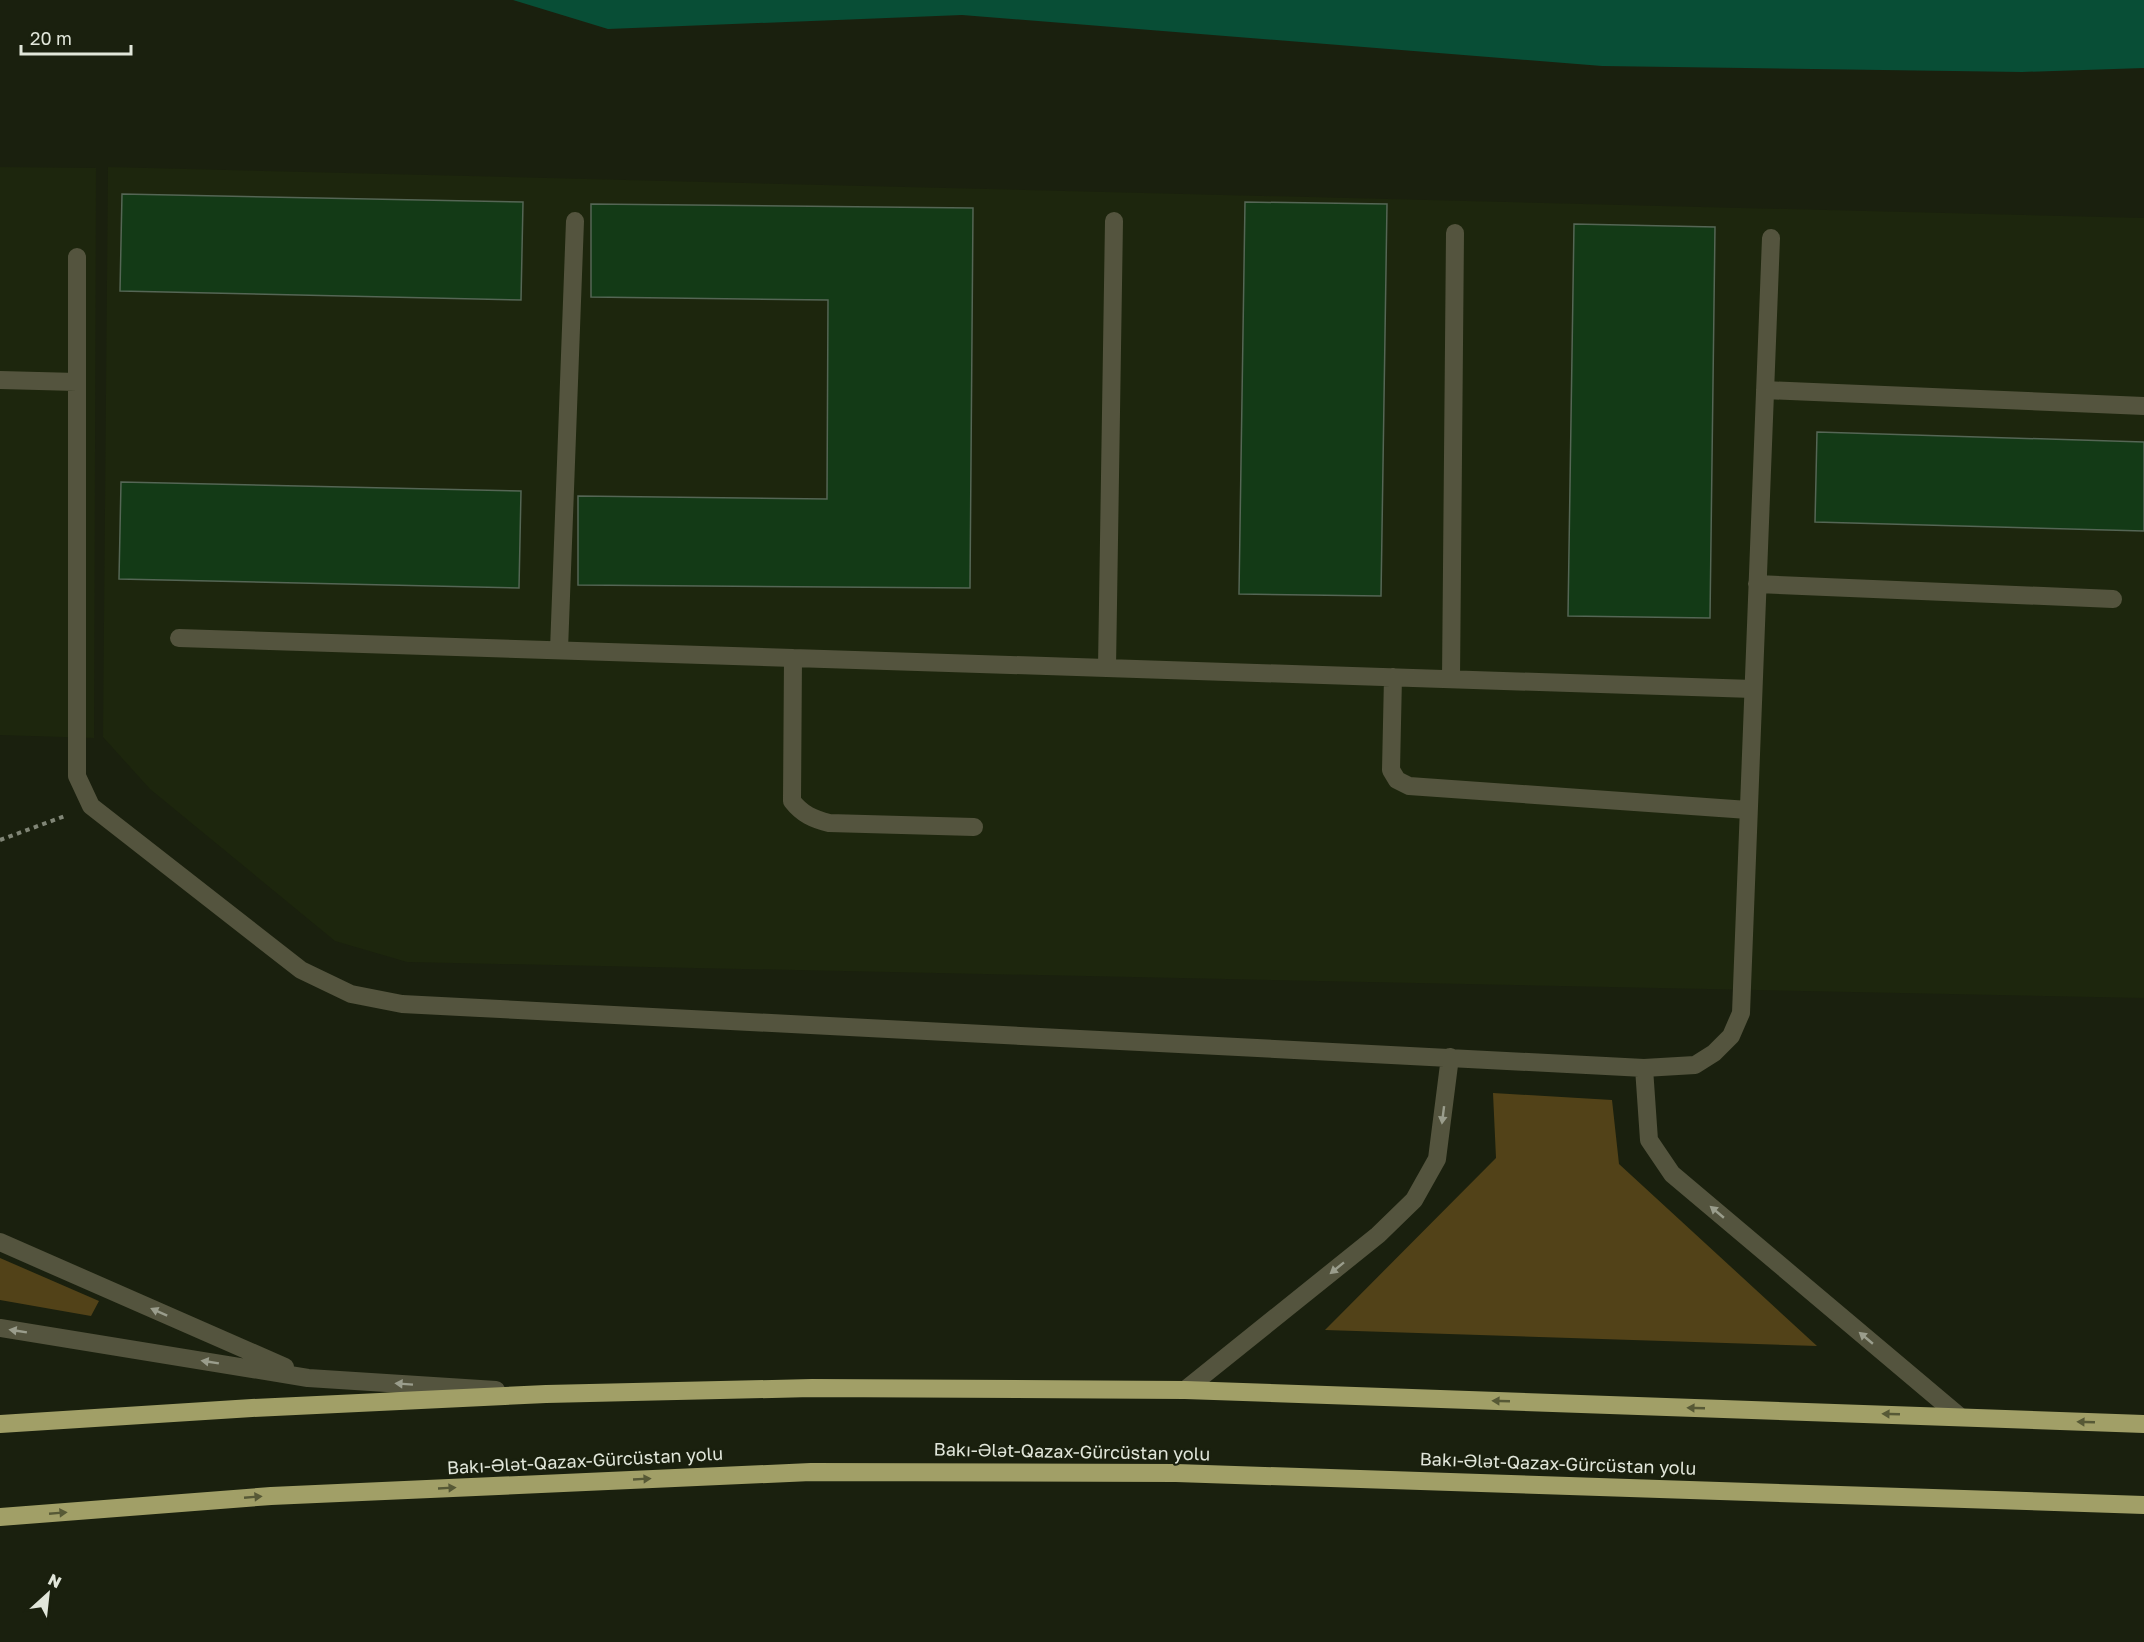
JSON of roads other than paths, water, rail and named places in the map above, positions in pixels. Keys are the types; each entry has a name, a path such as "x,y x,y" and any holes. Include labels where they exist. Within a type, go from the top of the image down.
{"highway":[{"path":"0,1424 252,1408 546,1394 812,1388 1185,1389 2144,1424"},
{"name":"Bakı-Ələt-Qazax-Gürcüstan yolu","path":"0,1517 271,1496 811,1472 1176,1473 2144,1505"}],"street":[{"path":"559,650 575,221"},
{"path":"1107,668 1114,221"},
{"path":"1451,679 1455,233"},
{"path":"76,257 77,776 91,806 301,970 351,994 402,1004 1644,1068 1695,1065 1714,1053 1731,1036 1741,1012 1771,238"},
{"path":"0,380 76,382"},
{"path":"1765,390 2144,406"},
{"path":"1757,584 2113,599"},
{"path":"179,638 1753,689"},
{"path":"793,658 792,801 798,809 814,819 829,823 974,827"},
{"path":"1393,677 1391,770 1397,780 1409,786 1748,810"},
{"path":"1185,1389 1378,1235 1413,1200 1437,1159 1450,1057"},
{"path":"1644,1068 1649,1140 1672,1174 1959,1416"},
{"path":"0,1242 308,1378"},
{"path":"0,1328 308,1378 546,1394"}]}
